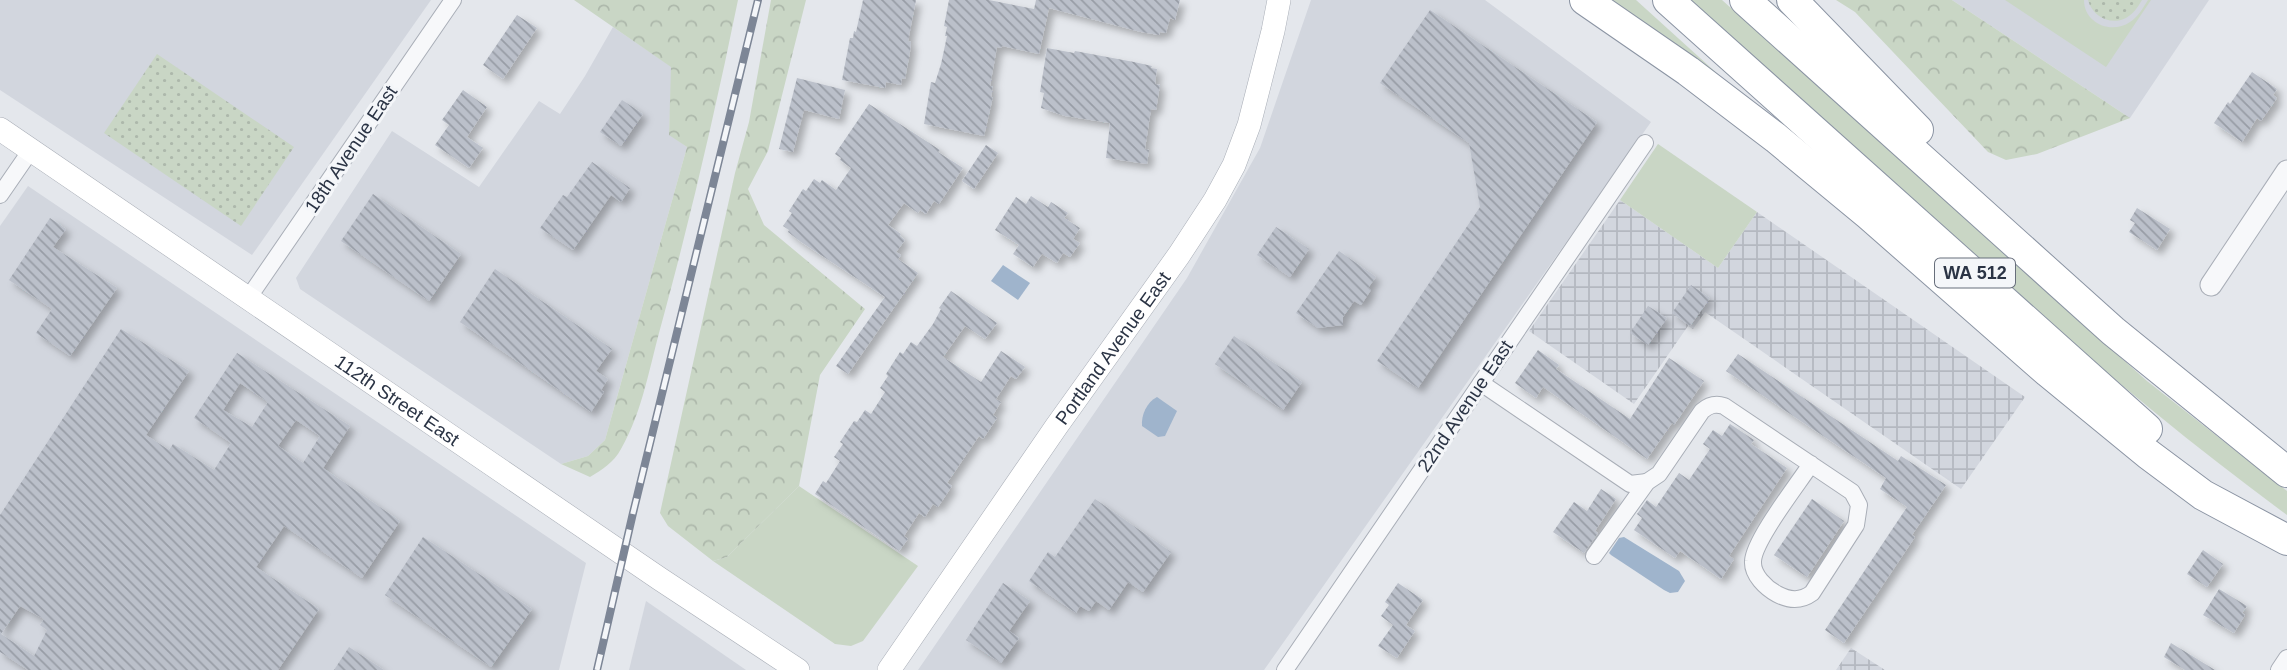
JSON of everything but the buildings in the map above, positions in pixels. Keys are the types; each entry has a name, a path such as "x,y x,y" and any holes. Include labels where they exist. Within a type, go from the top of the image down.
{"highway":[{"path":"1584,0 1688,71 1776,138 1869,215 2048,372 2148,454 2203,495 2287,540"},
{"name":"WA 512","path":"1668,0 2057,346 2175,455 2287,540"},
{"name":"WA 512","path":"1745,0 2113,331 2287,472"},
{"path":"1792,0 2113,331"}],"main road":[{"name":"Portland Avenue East","path":"889,670 1056,427 1179,256 1215,200 1234,165 1250,125 1279,0"},
{"name":"112th Street East","path":"0,129 660,579 798,670"}],"street":[{"name":"18th Avenue East","path":"249,297 453,0"},
{"name":"22nd Avenue East","path":"1285,670 1645,143"},
{"path":"0,195 31,150"},
{"path":"2211,285 2287,171"},
{"path":"1481,383 1630,484 1647,482"},
{"path":"1594,556 1647,482 1659,474 1702,411 1716,404 1724,406 1811,464 1857,498 1859,512 1856,525 1812,593 1806,597 1795,600 1773,592 1758,577 1753,561 1760,540 1811,464"},
{"path":"2279,670 2287,658"}],"shaded area":[{"path":"0,0 431,0 252,255 0,90"},
{"path":"1311,0 1485,0 1651,122 1264,670 918,670 1187,278 1260,148"},
{"path":"1952,0 2209,0 2130,118"},
{"path":"613,27 672,67 669,134 687,147 605,440 588,456 561,464 300,289 296,278 392,131 479,187 539,101 560,114"},
{"path":"28,186 586,563 559,670 0,670 0,226"},
{"path":"1620,200 1718,268 1757,212 2025,397 1961,489 1705,312 1693,329 1688,326 1634,404 1529,331"},
{"path":"646,601 746,670 629,670"},
{"path":"1851,648 1885,670 1836,670"}],"green space":[{"path":"574,0 738,0 693,202 640,403 629,434 618,454 590,477 561,464 588,456 605,440 687,147 669,135 671,67"},
{"path":"771,0 806,0 768,151 748,189 764,225 865,309 820,375 799,486 727,557 713,561 668,526 660,513 735,173 749,122"},
{"path":"1608,0 1636,0 1721,77 1702,67"},
{"path":"1691,0 1722,0 2147,381 2287,491 2287,515 2209,456 2057,331"},
{"path":"1836,0 1952,0 2130,118 2037,154 2006,160 1988,152 1855,12"},
{"path":"2005,0 2084,0 2085,8 2094,20 2107,27 2115,27 2133,20 2148,0 2151,0 2106,67"},
{"path":"2088,0 2142,0 2129,16 2114,21 2102,18 2093,11"},
{"path":"157,54 294,147 241,226 104,133"},
{"path":"1658,144 1757,212 1718,268 1620,200"},
{"path":"799,486 918,566 863,641 851,646 835,644 713,561 727,557"}],"water":[{"path":"1003,265 1030,283 1018,300 991,281"},
{"path":"1157,397 1177,411 1165,436 1158,437 1142,426 1145,409"},
{"path":"1624,537 1679,571 1685,581 1678,592 1670,593 1664,590 1609,553 1619,538"}],"railway":[{"path":"597,670 758,0"}]}
